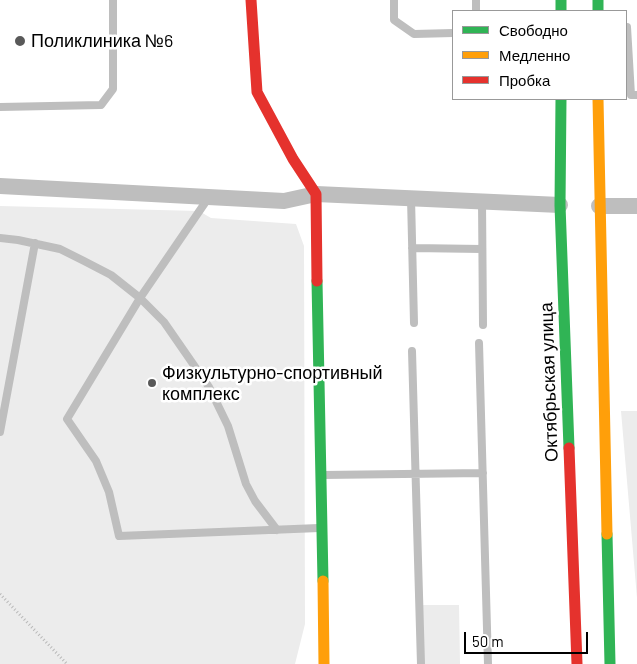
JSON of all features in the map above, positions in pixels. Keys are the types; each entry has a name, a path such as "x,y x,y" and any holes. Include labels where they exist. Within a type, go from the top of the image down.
{"street":[{"path":"249,2 257,92 293,159 316,194 324,664"},
{"name":"Октябрьская улица","path":"561,100 560,205 578,570 577,664"},
{"path":"598,100 604,570 610,664"},
{"path":"0,186 284,201 316,194 560,205"},
{"path":"599,206 637,206"}],"lane":[{"path":"0,107 101,105 112,90 113,0"},
{"path":"394,0 394,20 414,34 452,33"},
{"path":"627,41 631,95 637,95"},
{"path":"209,197 140,298 67,419 96,461 109,492 119,536 322,528"},
{"path":"411,198 414,323"},
{"path":"482,202 483,325"},
{"path":"0,238 60,249 84,261 110,275 140,298 164,322 209,387 228,426 246,484 255,501 277,530"},
{"path":"0,432 35,243"},
{"path":"412,248 482,249"},
{"path":"479,343 488,664"},
{"path":"412,350 421,664"},
{"path":"321,476 483,473"}],"path":[{"path":"0,594 67,664"}],"shaded area":[{"name":"Физкультурно-спортивный комплекс","path":"0,206 199,211 211,218 296,224 304,246 305,624 295,664 0,664"},
{"path":"621,411 637,411 637,598"},
{"path":"422,605 459,605 460,664 423,664"}],"traffic: fast":[{"path":"561,0 561,10"},
{"path":"598,0 598,10"},
{"path":"561,100 560,205 569,448"},
{"path":"317,281 323,581"},
{"path":"607,534 610,664"}],"traffic: slow":[{"path":"598,100 607,534"},
{"path":"323,581 324,664"}],"traffic: jam":[{"path":"251,0 257,92 293,159 316,194 317,281"},
{"path":"569,448 577,664"}],"place":[{"name":"Поликлиника №6","path":"20,41"},
{"name":"Физкультурно-спортивный комплекс","path":"152,383"}]}
